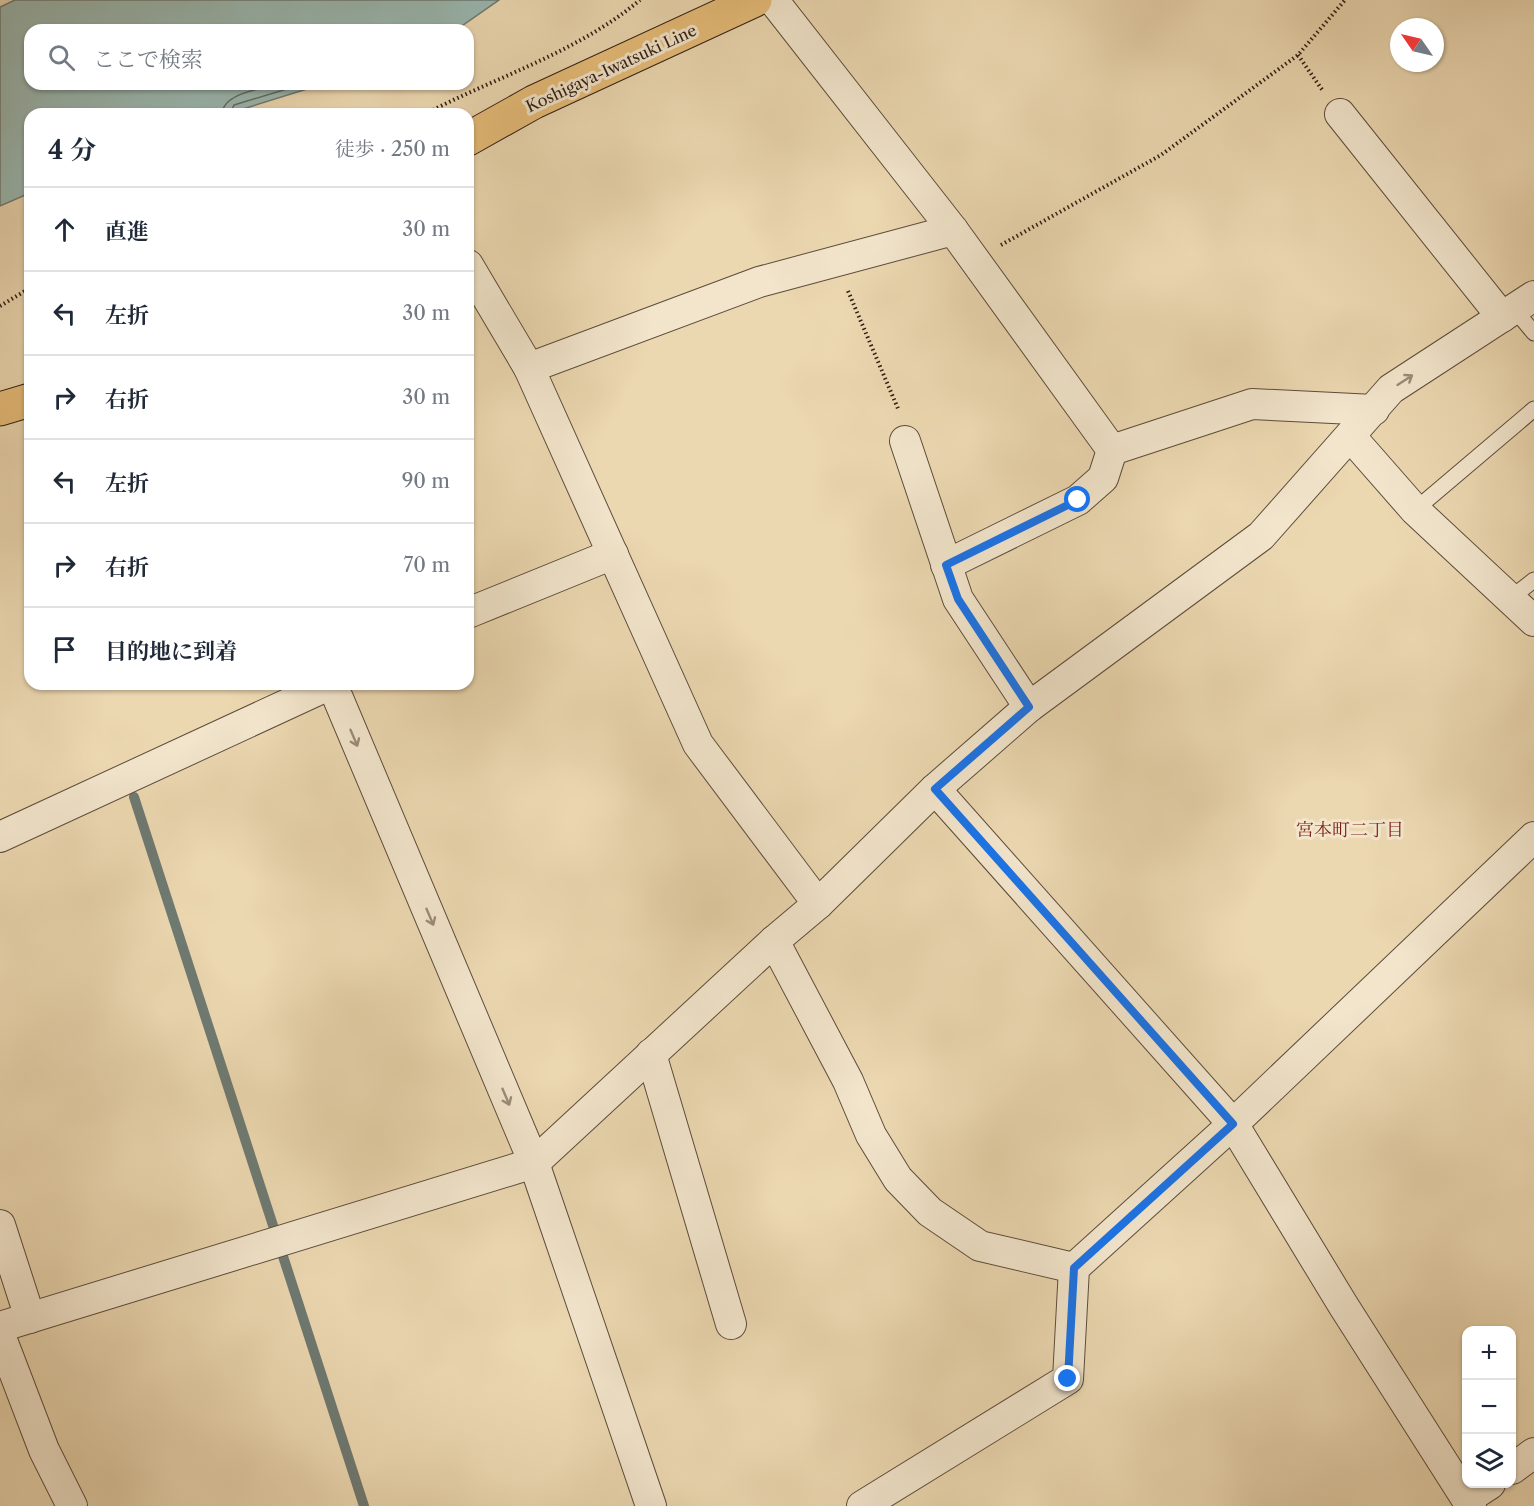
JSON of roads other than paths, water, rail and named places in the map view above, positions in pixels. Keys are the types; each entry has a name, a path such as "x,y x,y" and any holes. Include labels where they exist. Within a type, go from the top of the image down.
{"main road":[{"name":"Koshigaya-Iwatsuki Line","path":"474,136 534,102 755,0"},
{"path":"0,409 24,402"}],"street":[{"path":"773,0 954,230 1112,450"},
{"path":"0,1327 534,1162 774,941 818,904 935,789 1029,707 1261,536 1351,437 1391,389 1516,307 1340,114"},
{"path":"529,368 759,282 954,230"},
{"path":"474,275 529,368 698,744 818,904"},
{"path":"1112,450 1252,404 1374,410"},
{"path":"1351,437 1415,510 1534,621"},
{"path":"905,441 958,599 1029,707"},
{"path":"946,565 1078,500 1103,478 1112,450"},
{"path":"474,611 613,554"},
{"path":"0,837 318,690"},
{"path":"334,690 534,1162 651,1506"},
{"path":"935,789 1233,1124 1343,1305 1476,1496"},
{"path":"862,1506 1068,1379 1074,1268 1233,1124 1534,837"},
{"path":"774,941 848,1081 871,1135 898,1179 930,1212 980,1246 1074,1268"},
{"path":"651,1054 731,1324"},
{"path":"0,1225 30,1318"},
{"path":"0,1335 44,1450 72,1506"},
{"path":"1516,1466 1534,1453"}],"lane":[{"path":"1516,307 1534,333"},
{"path":"1415,510 1534,409"},
{"path":"1511,598 1534,580"}],"water":[{"path":"15,0 499,0 465,24 24,24 24,90 304,90 246,108 24,108 24,196 0,206 0,7"}],"waterway":[{"path":"134,797 364,1506"}],"district":[{"name":"宮本町二丁目","path":"1350,830"}]}
